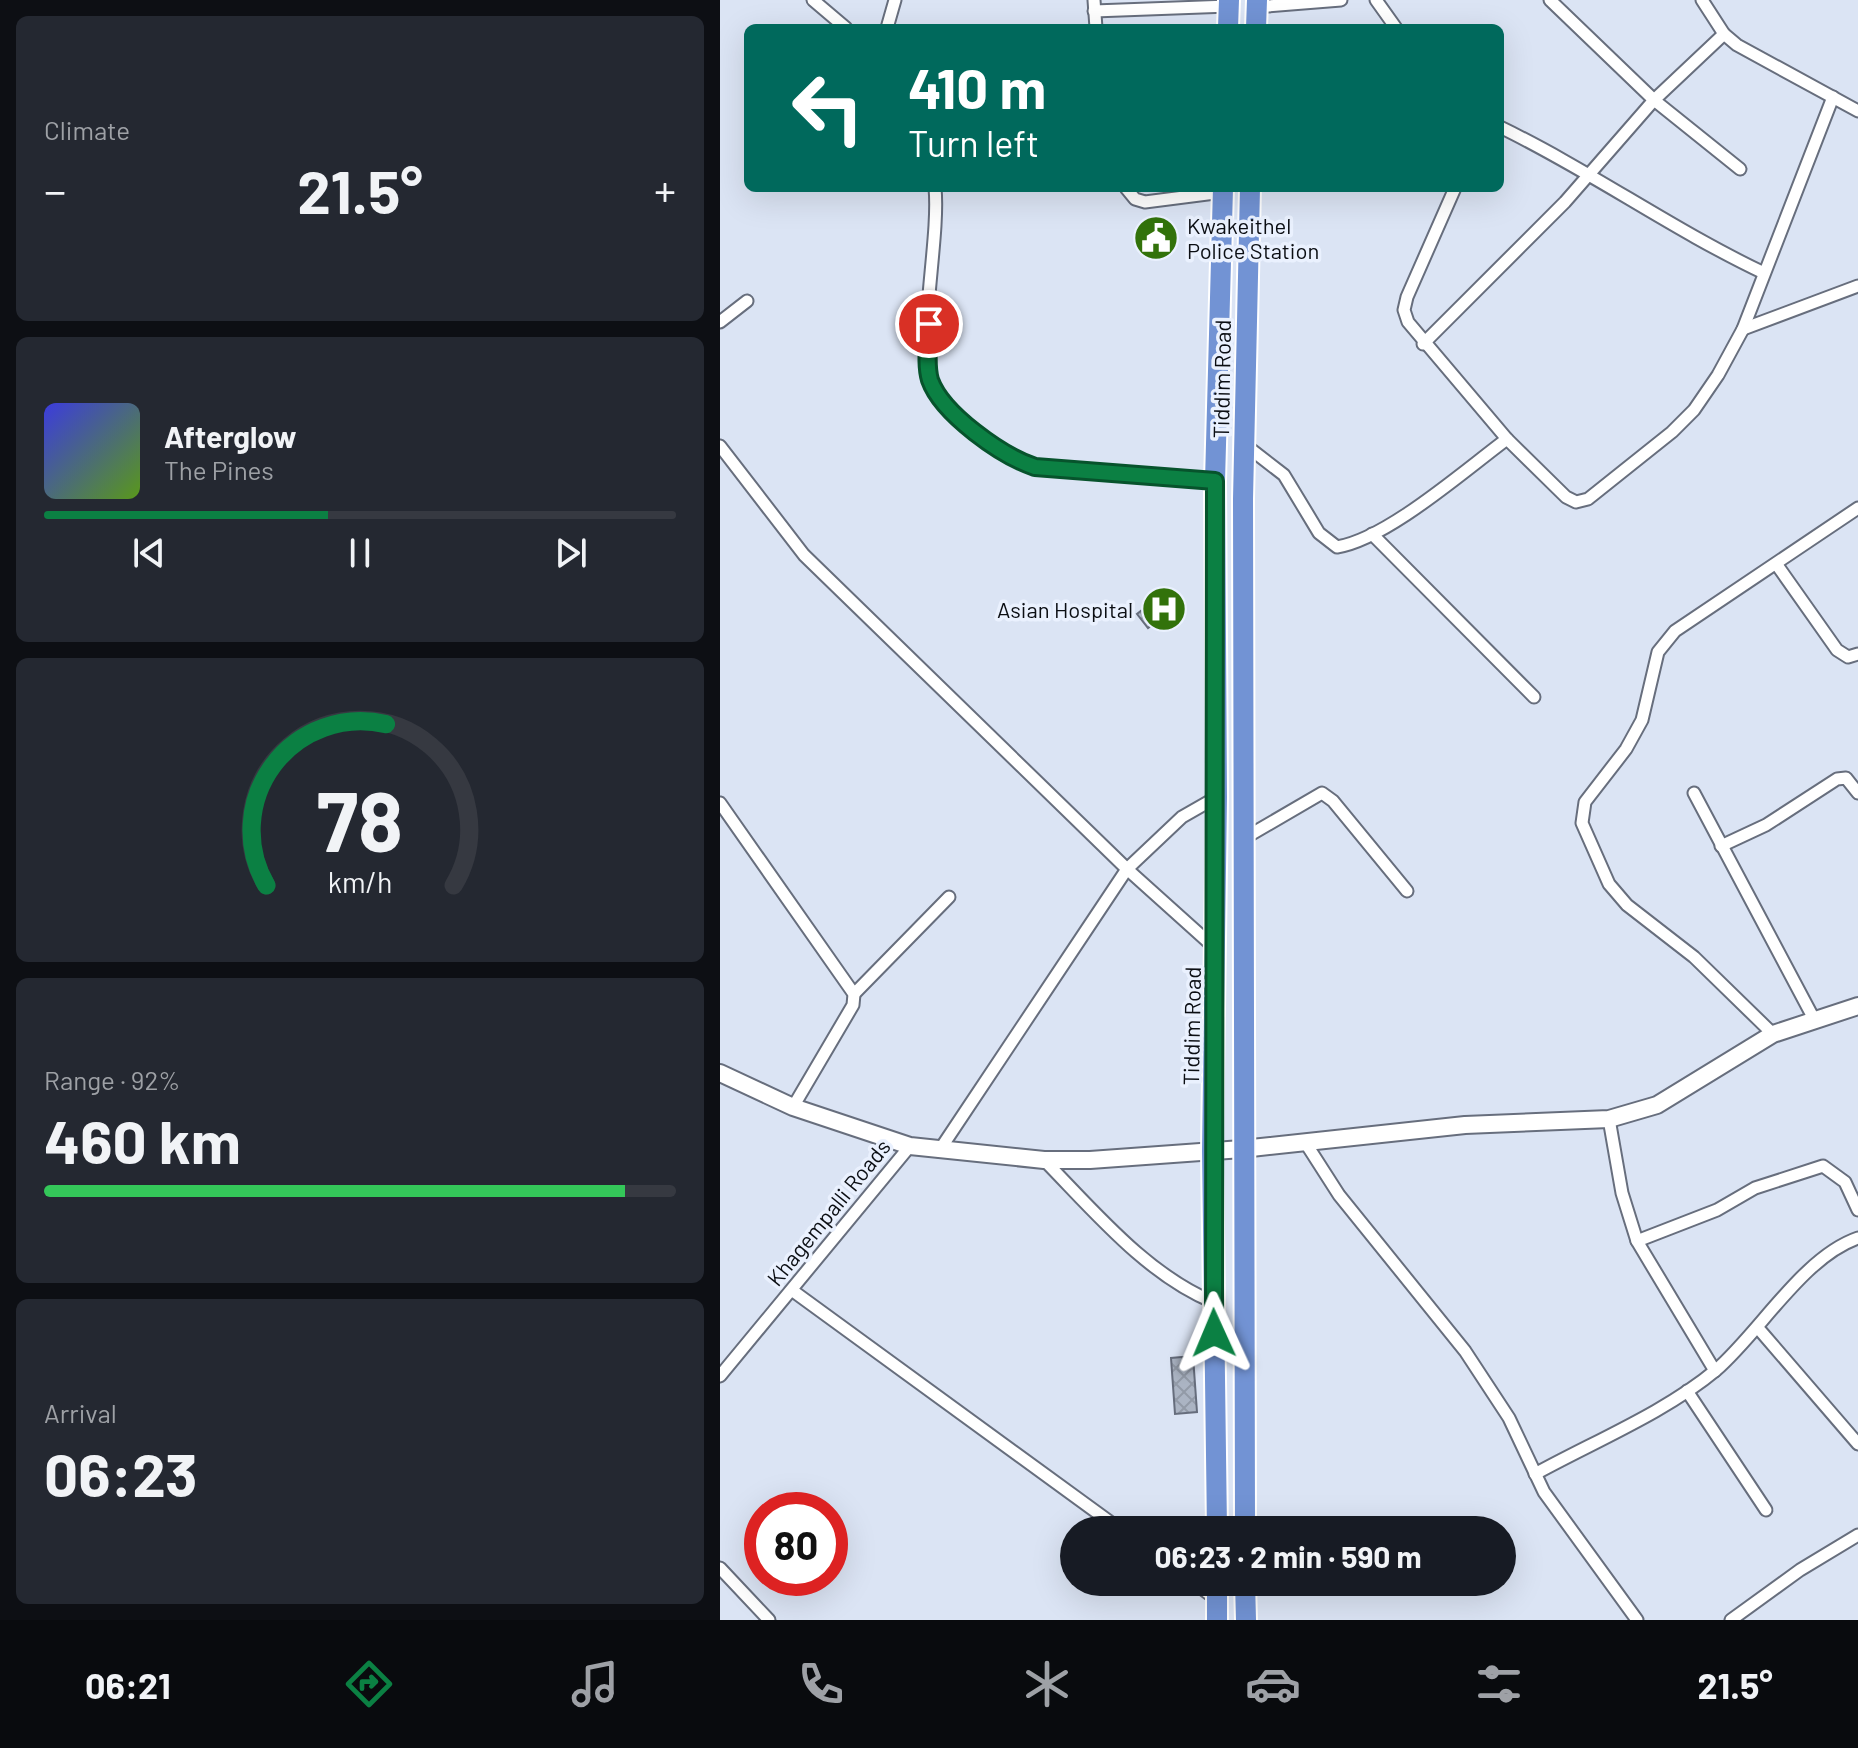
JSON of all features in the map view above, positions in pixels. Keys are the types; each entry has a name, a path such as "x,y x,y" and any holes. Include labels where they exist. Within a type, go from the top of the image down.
{"highway":[{"path":"1228,24 1229,3"},
{"path":"1256,24 1257,3"},
{"name":"Tiddim Road","path":"1217,1516 1212,1151 1217,797 1215,481 1223,192"},
{"name":"Tiddim Road","path":"1245,1516 1242,1149 1244,444 1250,192"},
{"path":"1245,1596 1246,1620"}],"street":[{"path":"813,0 841,24"},
{"path":"888,24 895,0"},
{"path":"1257,3 1341,0"},
{"path":"1376,0 1393,24"},
{"path":"1550,0 1654,100 1740,169"},
{"path":"1702,0 1724,34 1749,53 1858,111"},
{"path":"1094,6 1229,3"},
{"path":"1423,344 1590,174 1654,100 1724,34"},
{"path":"1453,192 1404,310 1408,322 1423,344 1507,439 1566,497 1576,502 1588,499 1672,432 1694,410 1743,329 1833,97"},
{"path":"1504,129 1590,174 1705,244 1764,273"},
{"path":"935,192 938,233 928,367 935,390 946,404 1007,456 1035,467 1215,481"},
{"path":"1129,192 1135,199 1145,202 1210,192"},
{"path":"1743,329 1858,286"},
{"path":"720,322 747,301"},
{"path":"1244,444 1284,475 1327,543 1337,547 1347,546 1372,534 1407,513 1507,439"},
{"path":"720,446 804,555 1127,869 1216,950"},
{"path":"1773,1034 1694,957 1642,919 1616,893 1598,863 1581,816 1585,802 1626,749 1642,720 1658,652 1664,642 1675,631 1858,508"},
{"path":"1372,534 1534,697"},
{"path":"1777,565 1837,650 1848,657 1858,654"},
{"path":"1721,846 1766,825 1837,779 1846,778 1858,793"},
{"path":"1694,793 1814,1019"},
{"path":"1243,839 1312,797 1325,794 1407,891"},
{"path":"939,1151 1127,869 1182,817 1217,797"},
{"path":"720,803 854,994"},
{"path":"793,1107 853,1005 854,994 949,897"},
{"name":"Khagempalli Roads","path":"720,1376 910,1146 1044,1160 1242,1149 1465,1125 1609,1119 1657,1105 1773,1034 1858,1006"},
{"path":"720,1073 793,1107 910,1146"},
{"path":"1609,1119 1622,1193 1637,1241 1715,1371"},
{"path":"1305,1142 1339,1195 1465,1351 1509,1418 1544,1492 1637,1620"},
{"path":"1044,1160 1110,1227 1177,1284 1213,1302"},
{"path":"1637,1241 1707,1215 1755,1188 1823,1166 1845,1182 1858,1210"},
{"path":"1535,1474 1687,1391 1715,1371 1813,1268 1834,1250 1858,1238"},
{"path":"793,1291 1102,1516"},
{"path":"1758,1328 1858,1444"},
{"path":"1687,1391 1766,1510"},
{"path":"1731,1620 1800,1570 1858,1535"},
{"path":"720,1568 769,1620"}],"building":[{"path":"1165,592 1176,607 1148,628 1137,614"},
{"path":"1193,1356 1197,1412 1175,1414 1171,1358"}],"place":[{"name":"Kwakeithel Police Station","path":"1156,238"},
{"name":"Asian Hospital","path":"1164,609"}],"route":[{"path":"929,324 928,367 935,390 975,431 1007,456 1035,467 1106,470 1215,481 1214,1333"}]}
